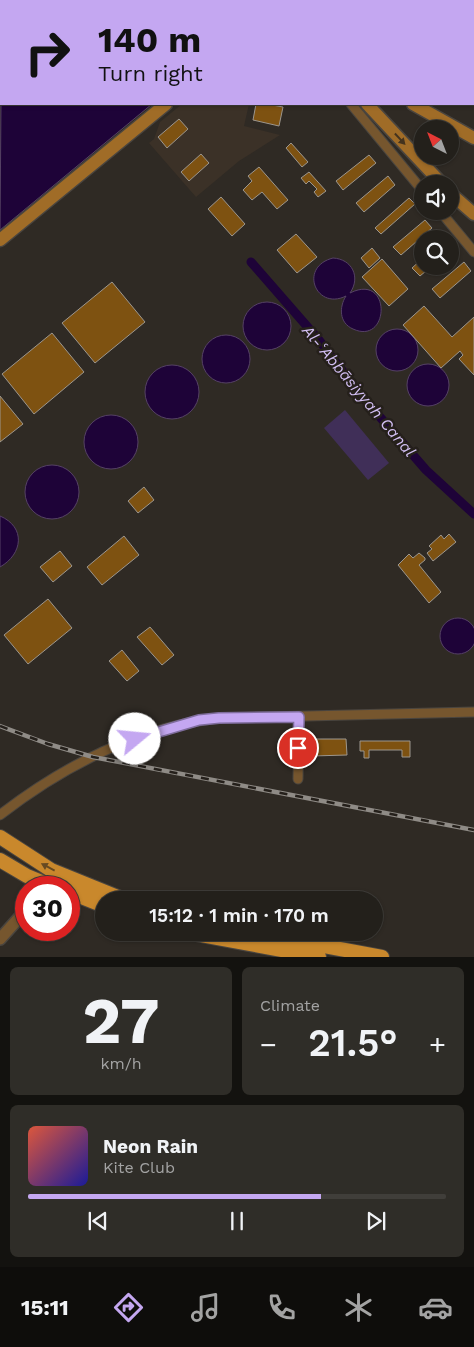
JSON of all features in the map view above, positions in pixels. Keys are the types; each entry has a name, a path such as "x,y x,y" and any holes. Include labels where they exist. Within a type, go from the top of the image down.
{"highway":[{"path":"0,837 51,870 103,891"},
{"path":"0,860 27,876"},
{"path":"80,896 95,902"},
{"path":"219,941 260,952 319,957"},
{"path":"289,941 336,952 376,956"}],"main road":[{"path":"0,240 165,105"},
{"path":"368,105 434,175"},
{"path":"415,105 474,138"},
{"path":"459,201 474,214"}],"street":[{"path":"352,105 414,180"},
{"path":"447,220 474,252"},
{"path":"0,815 28,794 106,750 138,738 199,720 474,712"},
{"path":"298,779 299,717"},
{"path":"0,938 15,922"}],"shaded area":[{"path":"1,105 151,105 0,230"},
{"path":"181,105 249,105 244,126 280,135 239,161 196,197 149,143 154,139 160,122"},
{"path":"333,258 340,259 350,265 353,270 355,281 350,293 364,289 373,292 379,300 381,310 379,320 374,328 365,331 348,326 343,319 341,310 346,296 335,299 326,298 319,293 315,286 316,270 322,263"},
{"path":"267,302 276,304 284,309 289,317 291,326 289,335 284,343 276,348 267,350 258,348 250,343 245,335 243,326 245,317 250,309 258,304"},
{"path":"397,329 412,335 418,350 412,365 397,371 382,365 376,350 382,335"},
{"path":"226,335 235,337 243,342 248,350 250,359 248,368 243,376 235,381 226,383 217,381 209,376 204,368 202,359 204,350 209,342 217,337"},
{"path":"428,364 443,370 449,385 443,400 428,406 413,400 407,385 413,370"},
{"path":"172,365 182,367 191,373 197,382 199,392 197,402 191,411 182,417 172,419 162,417 153,411 147,402 145,392 147,382 153,373 162,367"},
{"path":"345,410 389,463 368,480 324,428"},
{"path":"111,415 121,417 130,423 136,432 138,442 136,452 130,461 121,467 111,469 101,467 92,461 86,452 84,442 86,432 92,423 101,417"},
{"path":"52,465 62,467 71,473 77,482 79,492 77,502 71,511 62,517 52,519 42,517 33,511 27,502 25,492 27,482 33,473 42,467"},
{"path":"0,516 14,527 18,541 13,555 8,562 0,567"},
{"path":"458,618 465,619 475,629 475,643 471,649 465,653 458,654 451,653 445,649 441,643 440,636 441,629 445,623 451,619"}],"building":[{"path":"256,105 283,107 279,126 253,120"},
{"path":"179,119 188,129 167,148 158,137"},
{"path":"291,143 308,162 302,167 286,148"},
{"path":"201,154 209,163 189,181 181,172"},
{"path":"369,155 376,163 343,190 336,181"},
{"path":"259,167 288,200 277,209 262,192 252,200 243,190 252,181 248,176"},
{"path":"309,172 326,191 318,197 314,192 317,189 309,181 306,184 301,178"},
{"path":"388,176 395,185 364,212 356,203"},
{"path":"221,197 245,224 232,236 208,209"},
{"path":"409,198 414,203 381,234 375,228"},
{"path":"425,220 432,228 430,230 414,230 414,244 401,255 393,247"},
{"path":"296,234 317,257 297,273 277,250"},
{"path":"372,248 380,258 369,268 361,258"},
{"path":"382,259 408,289 389,306 362,277"},
{"path":"464,262 471,271 440,298 432,289 449,275 459,275 459,266"},
{"path":"112,282 145,322 95,363 62,323"},
{"path":"424,306 452,337 474,317 474,375 459,359 463,355 460,351 441,368 403,325"},
{"path":"52,333 84,372 34,414 2,374"},
{"path":"0,396 23,424 0,442"},
{"path":"144,487 154,500 138,513 128,501"},
{"path":"449,534 456,542 433,561 427,553 432,549 429,546 441,535 444,539"},
{"path":"124,536 139,555 102,585 87,567"},
{"path":"60,551 72,566 53,582 40,567"},
{"path":"419,553 425,560 419,565 441,592 429,603 398,565 409,554 413,558"},
{"path":"48,599 72,628 28,664 4,635"},
{"path":"150,627 174,655 162,665 137,637"},
{"path":"122,650 139,671 127,681 109,661"},
{"path":"306,739 346,739 347,755 308,755"},
{"path":"360,741 410,741 410,757 402,757 402,750 369,750 369,758 364,758 364,751 360,751"}],"waterway":[{"name":"Al-ʿAbbāsiyyah Canal","path":"251,262 319,340 360,394 426,470 474,514"}],"railway":[{"path":"0,726 48,744 93,757 474,830"}],"route":[{"path":"135,739 199,720 299,717 298,748"}]}
